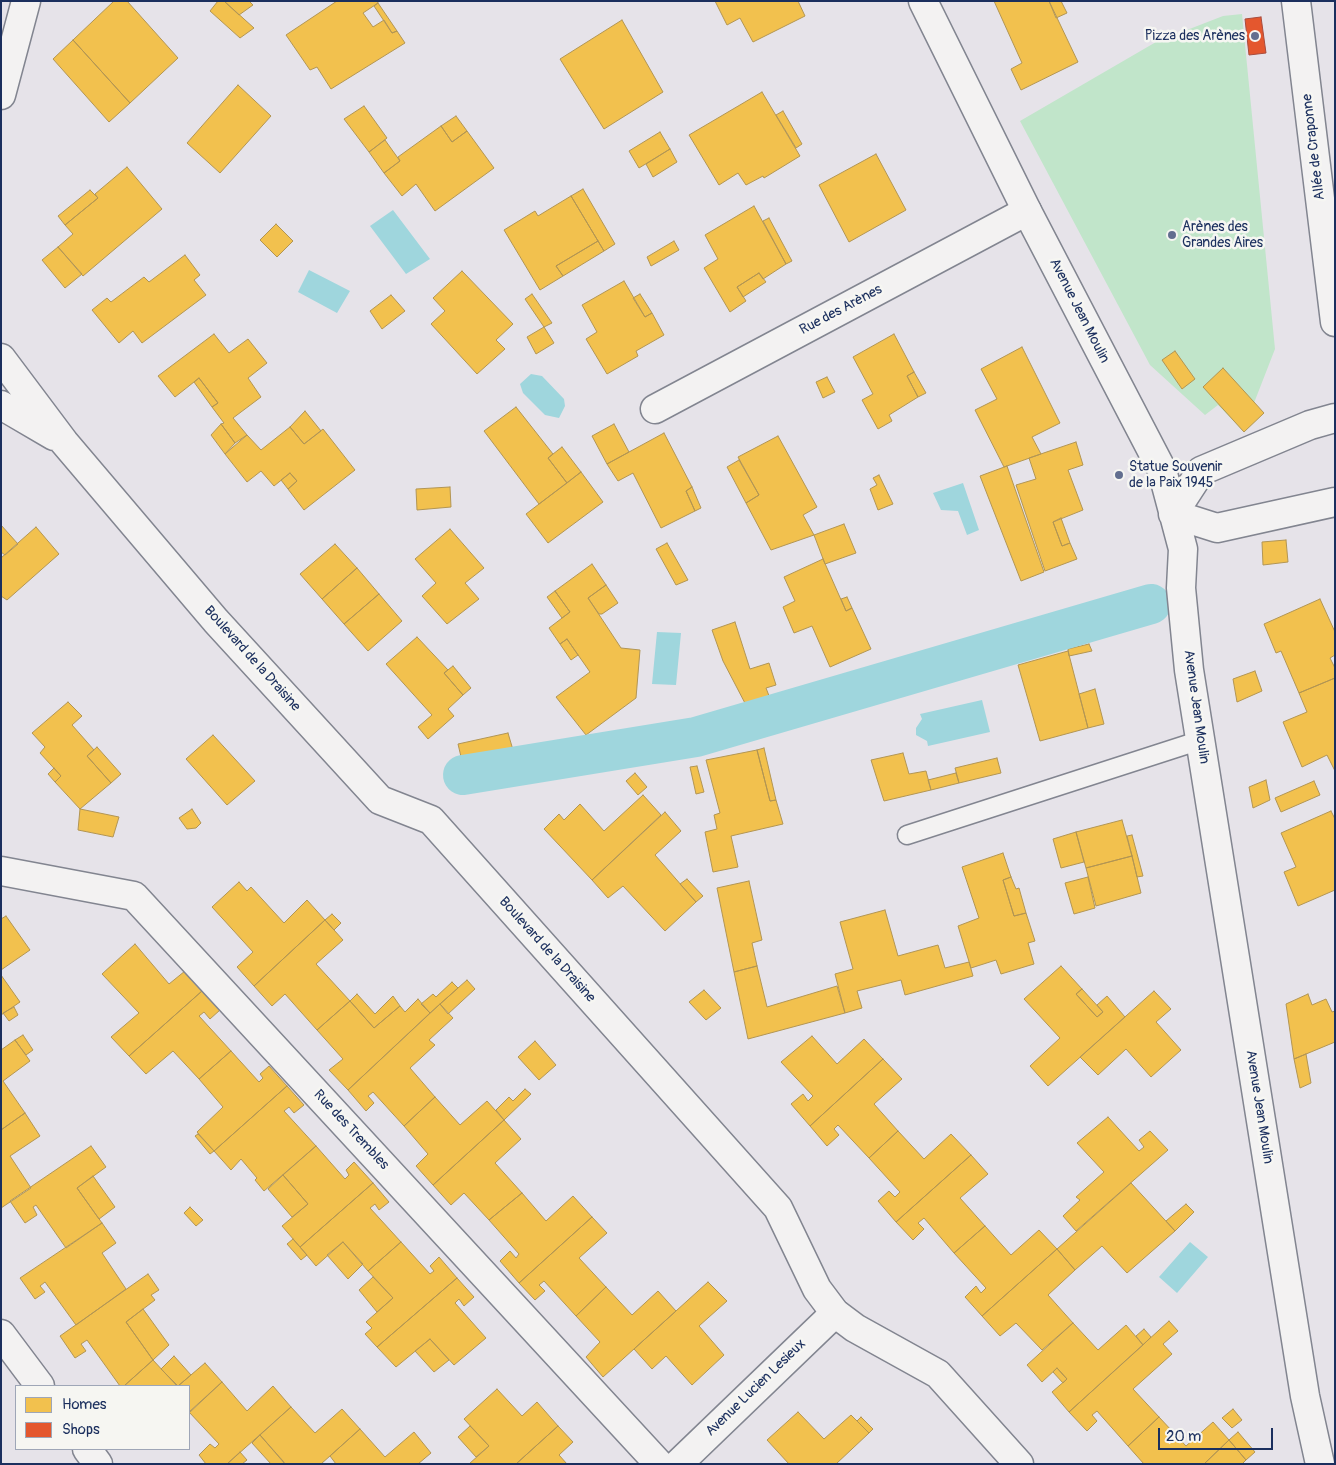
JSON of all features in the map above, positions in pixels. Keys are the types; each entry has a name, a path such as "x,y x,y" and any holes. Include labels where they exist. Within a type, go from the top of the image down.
{"street":[{"path":"1,95 26,1"},
{"name":"Avenue Jean Moulin","path":"923,1 1028,211 1162,470 1182,549 1181,588 1189,670 1304,1396 1320,1464"},
{"name":"Allée de Craponne","path":"1296,1 1335,322"},
{"name":"Rue des Arènes","path":"655,409 1028,211"},
{"name":"Boulevard de la Draisine","path":"1,358 64,442 216,621 380,800 431,820 778,1208 817,1288 835,1313 855,1328 938,1374 1019,1464"},
{"name":"Boulevard de la Draisine","path":"1,405 64,442"},
{"path":"1335,418 1310,424 1201,471 1173,514 1217,528 1335,502"},
{"name":"Rue des Trembles","path":"1,871 134,896 659,1464"},
{"name":"Avenue Lucien Lesieux","path":"678,1464 835,1313"},
{"path":"1,1334 39,1385"},
{"path":"87,1450 98,1464"}],"lane":[{"path":"907,835 1201,740"}],"green space":[{"name":"Arènes des Grandes Aires","path":"1242,14 1275,349 1254,403 1264,413 1244,432 1218,405 1205,415 1150,365 1020,121 1156,42 1223,16"}],"water":[{"path":"393,210 430,259 406,274 370,226"},
{"path":"309,270 350,291 337,313 298,292"},
{"path":"531,374 542,376 564,399 565,406 559,418 545,415 523,393 520,384"},
{"path":"963,483 979,530 967,535 958,511 941,510 933,493"},
{"path":"657,632 681,633 676,685 652,684"},
{"path":"982,700 990,732 928,746 927,741 916,735 916,728 922,719 920,714"},
{"path":"1190,1242 1208,1257 1177,1293 1159,1277"}],"building: Homes":[{"path":"114,1 127,1 178,58 130,103 73,40"},
{"path":"218,1 224,1 254,28 240,38 210,11"},
{"path":"224,1 249,1 253,5 239,15"},
{"path":"337,1 377,1 378,3 363,13 373,27 384,20 392,33 397,31 405,43 331,89 317,67 310,70 286,35"},
{"path":"715,1 798,1 805,16 753,42 740,18 727,25"},
{"path":"994,1 1049,1 1078,62 1021,90 1011,69 1022,63"},
{"path":"1049,1 1061,1 1067,13 1056,18"},
{"path":"378,3 397,31 392,33 374,6"},
{"path":"622,20 663,92 604,129 560,59"},
{"path":"73,40 130,103 109,122 53,59"},
{"path":"238,85 271,116 220,173 187,143"},
{"path":"762,92 800,156 764,178 763,176 746,185 738,173 719,185 689,135"},
{"path":"364,106 387,138 369,152 344,119"},
{"path":"783,111 802,144 796,148 776,115"},
{"path":"456,116 467,131 452,142 441,126"},
{"path":"441,126 452,142 467,131 494,168 435,211 416,184 402,196 384,173 400,161 398,157"},
{"path":"660,132 670,149 639,168 629,151"},
{"path":"385,140 400,161 384,173 369,152"},
{"path":"670,149 677,162 653,177 646,164"},
{"path":"876,154 906,210 849,242 819,185"},
{"path":"127,167 162,209 83,276 58,247 73,234 65,225 98,198 95,194"},
{"path":"583,189 615,244 604,251 571,196"},
{"path":"90,190 98,198 65,225 58,216"},
{"path":"571,196 598,241 556,266 563,276 540,290 504,230 535,211 538,216"},
{"path":"754,206 786,264 763,279 759,273 737,287 746,301 730,312 704,268 718,259 705,235"},
{"path":"769,218 792,261 786,264 763,221"},
{"path":"276,224 293,241 277,257 260,240"},
{"path":"598,241 604,251 563,276 556,266"},
{"path":"674,241 679,250 651,266 647,257"},
{"path":"58,247 82,274 65,288 42,260"},
{"path":"185,255 200,275 194,280 206,295 142,343 133,331 119,343 92,310 107,298 111,302 144,277 149,282"},
{"path":"462,271 513,324 496,340 505,349 477,374 431,324 445,311 433,298"},
{"path":"759,273 766,282 743,297 737,287"},
{"path":"624,281 645,317 652,313 664,335 636,351 638,356 607,374 586,339 597,332 582,305"},
{"path":"532,294 552,323 544,327 525,299"},
{"path":"640,294 652,313 645,317 633,298"},
{"path":"391,295 405,311 382,329 370,311"},
{"path":"544,327 554,343 536,354 527,337"},
{"path":"214,334 229,353 248,339 267,363 248,378 261,397 233,418 247,435 235,443 221,424 224,423 212,407 218,403 199,378 175,397 158,376"},
{"path":"894,334 914,372 907,376 918,397 889,415 892,421 878,429 862,400 873,394 853,357"},
{"path":"1022,347 1060,423 1032,437 1041,454 1004,467 975,410 997,399 981,369"},
{"path":"1175,351 1195,379 1182,389 1162,360"},
{"path":"1223,368 1264,413 1244,432 1203,387"},
{"path":"914,372 926,393 918,397 907,376"},
{"path":"827,377 835,392 823,398 816,382"},
{"path":"199,378 218,403 212,407 194,382"},
{"path":"516,407 553,454 548,458 567,483 539,504 484,431"},
{"path":"305,411 321,431 304,444 290,427"},
{"path":"221,424 235,443 225,454 211,435"},
{"path":"614,424 629,452 607,464 592,436"},
{"path":"290,427 304,444 323,429 355,470 304,510 288,489 297,481 290,473 274,486 261,471 247,482 225,454 247,435 261,450"},
{"path":"664,433 692,487 686,491 695,511 661,528 633,473 618,481 607,464"},
{"path":"778,436 817,507 803,515 814,535 771,550 746,503 759,495 738,457"},
{"path":"1076,442 1083,465 1068,470 1083,510 1053,522 1062,546 1070,543 1077,559 1045,571 1016,485 1036,479 1029,458"},
{"path":"562,447 581,472 567,483 548,458"},
{"path":"739,460 759,495 746,503 727,467"},
{"path":"1007,466 1044,572 1021,581 980,476"},
{"path":"581,472 603,502 548,543 526,514"},
{"path":"290,473 297,481 288,489 281,480"},
{"path":"879,475 893,504 878,510 870,489 877,485 873,478"},
{"path":"450,487 451,507 417,510 416,489"},
{"path":"692,487 701,508 695,511 686,491"},
{"path":"1061,518 1070,543 1062,546 1053,522"},
{"path":"844,524 856,553 825,564 814,535"},
{"path":"1,525 18,544 5,555 1,552"},
{"path":"36,527 59,554 7,600 1,596 1,558"},
{"path":"450,529 484,568 465,583 479,599 447,624 422,596 436,583 415,559"},
{"path":"1286,540 1288,562 1263,565 1262,542"},
{"path":"667,543 688,580 676,585 656,549"},
{"path":"335,544 357,568 322,599 300,574"},
{"path":"823,559 846,611 852,608 871,649 830,667 812,626 794,633 783,607 795,601 784,577"},
{"path":"592,564 606,585 588,598 621,648 640,650 636,698 586,735 556,697 590,672 567,639 560,644 549,628 570,612 555,591"},
{"path":"357,568 379,594 344,624 322,599"},
{"path":"606,585 618,603 602,614 599,614 588,598"},
{"path":"555,591 570,612 562,618 547,597"},
{"path":"379,594 402,621 368,651 344,624"},
{"path":"847,597 852,608 846,611 841,599"},
{"path":"1320,599 1335,632 1335,655 1330,658 1335,668 1335,678 1299,693 1281,651 1276,653 1264,624"},
{"path":"735,622 750,669 769,663 776,685 766,688 771,701 747,707 723,661 712,630"},
{"path":"417,637 448,670 444,673 463,695 448,709 454,716 428,739 418,727 432,715 386,664"},
{"path":"567,639 578,655 571,660 560,644"},
{"path":"1089,644 1092,651 1069,656 1068,649"},
{"path":"1068,651 1088,728 1040,741 1018,665"},
{"path":"453,666 471,688 463,695 444,673"},
{"path":"1255,671 1262,691 1237,702 1233,679"},
{"path":"1335,678 1335,771 1327,755 1302,767 1283,722 1307,712 1299,693"},
{"path":"1095,689 1104,724 1088,728 1079,694"},
{"path":"68,702 82,716 72,725 94,750 87,756 111,783 80,809 55,782 61,776 40,753 45,747 32,733"},
{"path":"508,733 513,750 462,761 458,744"},
{"path":"213,735 255,781 227,805 186,759"},
{"path":"97,747 121,774 111,783 87,756"},
{"path":"764,748 776,800 770,801 757,750"},
{"path":"757,750 770,801 776,800 783,824 731,836 738,867 713,872 705,832 717,829 714,815 720,813 706,760"},
{"path":"903,753 909,774 926,771 931,790 884,801 871,760"},
{"path":"997,758 1001,773 959,783 955,768"},
{"path":"697,766 704,792 696,794 690,767"},
{"path":"54,768 61,776 55,782 48,774"},
{"path":"635,773 647,787 638,795 626,781"},
{"path":"956,773 959,783 931,790 928,780"},
{"path":"1266,780 1270,800 1253,808 1249,787"},
{"path":"1314,781 1320,795 1281,812 1275,798"},
{"path":"643,795 661,815 592,880 544,829 559,814 564,820 580,804 604,831"},
{"path":"80,809 119,817 113,837 78,830"},
{"path":"192,809 201,823 196,828 187,829 179,818"},
{"path":"1331,811 1335,819 1335,890 1298,906 1284,872 1296,867 1281,833"},
{"path":"665,812 681,831 655,855 696,902 665,931 623,886 608,898 592,880"},
{"path":"1122,820 1132,856 1086,868 1076,832"},
{"path":"1076,832 1084,862 1061,868 1053,839"},
{"path":"1132,835 1143,876 1137,877 1127,836"},
{"path":"1003,853 1011,877 1003,880 1014,916 1026,913 1035,941 1028,943 1034,964 1001,974 996,960 971,968 958,926 979,918 962,867"},
{"path":"1132,856 1141,893 1096,906 1086,868"},
{"path":"1011,877 1016,889 1019,888 1026,913 1014,916 1003,880"},
{"path":"1088,877 1095,908 1074,914 1065,883"},
{"path":"687,879 703,896 696,902 680,884"},
{"path":"749,881 762,940 752,943 757,966 734,972 717,888"},
{"path":"239,882 247,891 251,887 284,923 307,900 325,920 254,986 237,967 253,952 212,907"},
{"path":"885,910 898,956 938,945 945,968 969,962 973,976 905,995 901,980 857,991 862,1008 845,1013 835,974 853,969 840,922"},
{"path":"332,914 341,923 334,930 325,920"},
{"path":"6,916 30,950 1,970 1,919"},
{"path":"325,920 343,940 316,964 350,1001 317,1030 285,994 272,1006 254,986"},
{"path":"135,944 169,984 185,971 202,991 129,1056 111,1037 139,1013 102,974"},
{"path":"757,966 767,1007 837,986 845,1013 748,1039 734,972"},
{"path":"1061,966 1082,989 1076,994 1097,1017 1103,1012 1097,1005 1107,996 1125,1017 1048,1086 1030,1066 1060,1038 1024,999"},
{"path":"1,975 20,1002 1,1015"},
{"path":"467,980 475,989 448,1014 440,1004"},
{"path":"452,982 458,988 430,1013 421,1004 433,994 436,997"},
{"path":"1082,989 1103,1012 1097,1017 1076,994"},
{"path":"704,990 721,1008 706,1020 689,1002"},
{"path":"202,991 220,1010 210,1019 204,1012 199,1016 231,1051 199,1079 173,1051 146,1074 129,1056"},
{"path":"1154,991 1171,1009 1156,1022 1181,1050 1151,1077 1126,1049 1098,1075 1080,1057"},
{"path":"357,994 375,1014 393,996 400,1006 374,1028 350,1001"},
{"path":"1308,994 1312,1005 1326,999 1332,1012 1335,1011 1335,1042 1294,1059 1286,1004"},
{"path":"418,999 430,1013 348,1090 329,1070 343,1059 317,1030 350,1001 374,1028 400,1006 405,1012"},
{"path":"440,1004 453,1018 429,1040 435,1045 410,1068 435,1097 404,1126 373,1092 368,1096 374,1103 366,1111 348,1090"},
{"path":"14,1007 18,1015 9,1021 3,1013"},
{"path":"23,1035 33,1050 26,1055 15,1040"},
{"path":"812,1036 837,1064 864,1039 883,1059 810,1126 791,1104 803,1094 808,1101 813,1096 781,1062"},
{"path":"15,1040 30,1061 3,1081 25,1113 1,1130 1,1050"},
{"path":"535,1041 556,1065 539,1080 518,1057"},
{"path":"231,1051 259,1082 263,1078 260,1074 269,1066 287,1086 214,1151 197,1132 223,1107 199,1079"},
{"path":"1306,1054 1311,1083 1300,1088 1294,1059"},
{"path":"883,1059 902,1079 874,1104 898,1131 869,1158 838,1125 834,1129 839,1135 827,1146 810,1126"},
{"path":"287,1086 304,1105 294,1113 289,1107 284,1111 316,1146 264,1191 255,1180 257,1178 241,1159 231,1170 214,1151"},
{"path":"525,1089 531,1094 504,1120 496,1110 509,1097 513,1101"},
{"path":"435,1097 460,1125 487,1101 504,1120 433,1185 416,1166 428,1154 404,1126"},
{"path":"25,1113 40,1136 10,1156 31,1188 1,1208 1,1130"},
{"path":"1108,1117 1139,1151 1144,1147 1139,1140 1150,1131 1168,1150 1076,1231 1063,1216 1080,1200 1076,1197 1104,1172 1077,1143"},
{"path":"504,1120 521,1139 495,1163 522,1193 489,1220 464,1193 451,1205 433,1185"},
{"path":"898,1131 924,1159 951,1134 971,1155 896,1222 878,1201 889,1191 895,1197 900,1192 869,1158"},
{"path":"198,1134 214,1151 210,1154 195,1136"},
{"path":"91,1146 106,1167 77,1188 102,1223 66,1248 36,1205 33,1207 37,1215 25,1223 10,1201"},
{"path":"316,1146 345,1179 349,1175 346,1170 354,1162 373,1183 300,1247 282,1226 308,1204 283,1175"},
{"path":"971,1155 988,1174 960,1198 985,1226 954,1253 924,1218 918,1223 924,1229 913,1240 896,1222"},
{"path":"283,1175 308,1204 292,1217 268,1189"},
{"path":"93,1176 115,1207 99,1219 77,1188"},
{"path":"373,1183 389,1202 379,1210 375,1204 370,1208 401,1242 368,1271 343,1242 316,1266 300,1247"},
{"path":"1131,1183 1175,1231 1127,1273 1102,1246 1075,1270 1057,1249"},
{"path":"522,1193 546,1221 573,1196 592,1217 519,1283 500,1261 510,1251 516,1258 519,1254 489,1220"},
{"path":"1186,1204 1194,1212 1175,1231 1166,1221"},
{"path":"190,1207 203,1220 196,1226 184,1213"},
{"path":"592,1217 607,1233 579,1258 606,1287 576,1316 544,1281 539,1285 545,1291 535,1300 519,1283"},
{"path":"102,1223 116,1243 102,1253 126,1289 76,1325 45,1282 40,1286 45,1292 35,1299 20,1278"},
{"path":"985,1226 1011,1255 1039,1230 1057,1249 982,1316 965,1297 976,1286 981,1293 986,1288 954,1253"},
{"path":"293,1239 307,1255 301,1260 287,1244"},
{"path":"343,1242 363,1264 348,1279 327,1255"},
{"path":"401,1242 430,1274 434,1271 430,1266 439,1257 457,1278 377,1347 365,1334 372,1328 366,1322 393,1298 368,1271"},
{"path":"1057,1249 1075,1270 1048,1295 1073,1323 1042,1350 1016,1323 1000,1336 982,1316"},
{"path":"148,1274 159,1290 151,1295 155,1300 126,1322 153,1360 125,1385 119,1385 87,1340 81,1344 86,1351 75,1358 60,1336"},
{"path":"373,1277 393,1298 377,1312 359,1290"},
{"path":"457,1278 474,1297 464,1306 459,1299 455,1303 486,1338 454,1365 430,1339 396,1367 377,1347"},
{"path":"708,1282 727,1301 699,1326 724,1355 692,1385 666,1356 652,1369 634,1349"},
{"path":"606,1287 632,1315 658,1291 676,1311 603,1377 586,1357 600,1342 576,1316"},
{"path":"143,1309 169,1345 153,1360 126,1322"},
{"path":"1169,1321 1178,1331 1163,1344 1172,1354 1133,1389 1159,1417 1128,1446 1097,1411 1092,1415 1097,1421 1087,1431 1069,1412"},
{"path":"1073,1323 1098,1350 1126,1325 1143,1345 1069,1412 1052,1392 1067,1379 1057,1368 1042,1382 1027,1365"},
{"path":"1144,1329 1151,1337 1143,1345 1136,1336"},
{"path":"430,1339 449,1360 434,1372 415,1351"},
{"path":"174,1356 191,1375 177,1385 161,1369"},
{"path":"153,1360 176,1385 125,1385"},
{"path":"205,1363 222,1382 190,1412 190,1385 179,1385"},
{"path":"1057,1368 1067,1379 1063,1383 1053,1372"},
{"path":"222,1382 247,1411 273,1386 291,1407 227,1464 206,1464 199,1455 210,1444 215,1448 219,1444 190,1411"},
{"path":"497,1389 522,1416 537,1402 558,1426 516,1464 469,1464 489,1446 464,1419"},
{"path":"291,1407 315,1433 342,1409 360,1429 321,1464 285,1464 260,1435"},
{"path":"1233,1409 1242,1420 1232,1428 1222,1418"},
{"path":"798,1412 824,1439 851,1415 869,1433 836,1464 789,1464 767,1440"},
{"path":"861,1417 873,1429 869,1433 857,1421"},
{"path":"1159,1417 1186,1446 1213,1422 1229,1440 1204,1464 1144,1464 1128,1446"},
{"path":"470,1426 489,1446 476,1457 458,1437"},
{"path":"558,1426 573,1442 559,1455 567,1464 516,1464"},
{"path":"360,1429 385,1457 414,1432 431,1453 418,1464 336,1464 330,1456"},
{"path":"1238,1432 1255,1452 1246,1460 1229,1440"},
{"path":"260,1435 285,1464 271,1464 252,1443"},
{"path":"1229,1440 1246,1460 1242,1464 1204,1464"},
{"path":"240,1452 247,1460 242,1464 227,1464"}],"building: Shops":[{"name":"Pizza des Arènes","path":"1261,17 1266,53 1249,55 1245,19"}],"waterway":[{"path":"463,775 696,737 1151,604"}],"place":[{"name":"Pizza des Arènes","path":"1255,36"},
{"name":"Arènes des Grandes Aires","path":"1172,235"},
{"name":"Statue Souvenir de la Paix 1945","path":"1119,475"}]}
